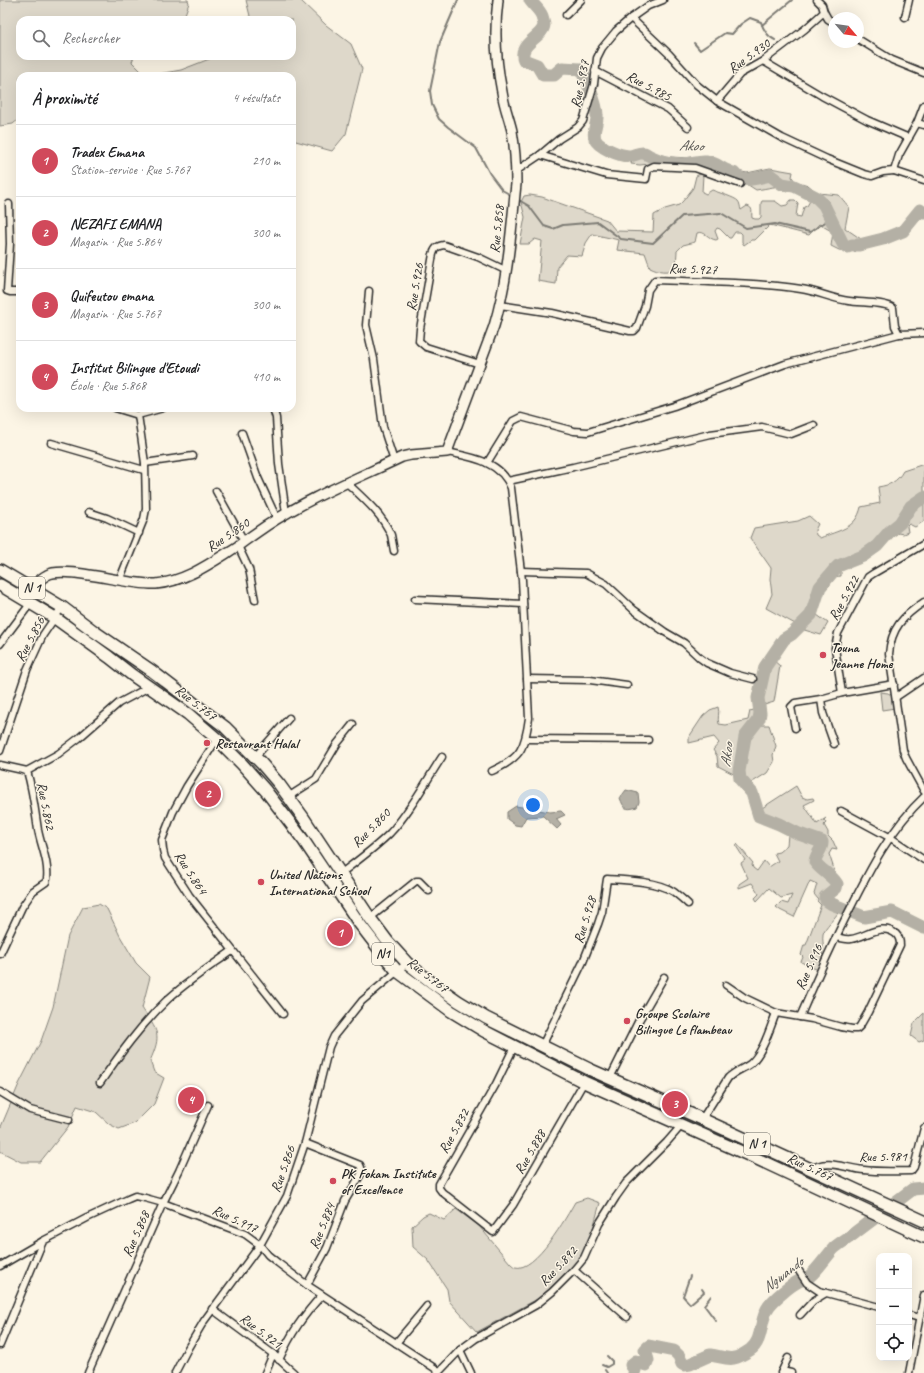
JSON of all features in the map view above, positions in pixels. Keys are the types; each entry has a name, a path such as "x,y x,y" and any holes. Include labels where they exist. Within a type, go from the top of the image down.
{"highway":[{"name":"N 1","path":"0,570 62,607 225,727 255,757 288,797 388,942 407,963 431,982 486,1018 542,1046 924,1221"},
{"name":"Rue 5.767","path":"0,585 55,618 188,714 217,740 242,764 266,791 304,841 359,924 397,971 451,1011 484,1032 584,1082 753,1157 924,1237"}],"street":[{"name":"Rue 5.858","path":"447,452 500,305 507,271 516,171 512,132 502,95 498,71 495,38 498,0"},
{"path":"566,15 581,0"},
{"name":"Rue 5.937","path":"516,171 540,155 558,139 578,127 583,121 589,102 597,58 602,48 616,31 631,18 648,6 663,0"},
{"path":"817,0 822,6 828,19"},
{"path":"905,17 909,0"},
{"name":"Rue 5.930","path":"717,101 740,74 763,61 809,26 824,12"},
{"path":"631,18 669,54 697,85 717,101 782,138 864,174 872,176 883,172 894,171 924,181"},
{"path":"864,43 892,60 924,74"},
{"path":"763,61 829,100 867,120 909,138"},
{"name":"Rue 5.985","path":"595,71 668,109 688,127"},
{"path":"894,171 899,155 917,123 924,105"},
{"path":"917,123 924,125"},
{"path":"540,155 606,175 646,179 648,169 654,166 695,168 740,184"},
{"path":"9,204 10,244 7,291 16,292"},
{"name":"Rue 5.926","path":"480,364 426,347 419,341 433,254 435,248 444,245 478,257 507,271"},
{"name":"Rue 5.927","path":"500,305 552,313 634,331 637,328 646,306 648,290 655,280 766,284 804,289 832,298 848,301 891,306 893,308 895,326 898,334"},
{"path":"369,291 366,325 374,359 383,427 394,461"},
{"path":"487,463 513,421 520,417 574,431 588,432 674,406 785,364 898,334 924,333"},
{"path":"128,412 138,415 149,412"},
{"path":"274,412 276,418 279,464 286,514"},
{"path":"119,581 144,519 146,509 145,463 138,415"},
{"path":"508,481 710,434 762,427 791,434 814,425"},
{"path":"242,433 258,478 277,519"},
{"path":"51,443 144,470"},
{"path":"447,452 472,457 498,468 508,481 511,488 521,571 529,718 526,739 520,751 508,764 492,771"},
{"name":"Rue 5.860","path":"27,602 32,588 42,578 54,573 155,584 183,578 194,574 299,506 347,483 394,461 411,455 447,452"},
{"path":"145,463 193,456"},
{"path":"347,483 365,500 384,523 391,536 394,551"},
{"path":"216,491 241,544 249,569 254,600"},
{"path":"89,512 107,518 138,533"},
{"name":"Rue 5.922","path":"842,693 835,648 836,641 838,633 864,582 874,573 924,544"},
{"path":"521,571 586,573 606,584 634,610 664,632 684,643 707,663 730,673 753,679"},
{"path":"415,599 523,604"},
{"path":"0,644 27,602"},
{"path":"924,602 908,612 903,618 890,644 889,654 903,750 924,791"},
{"name":"Rue 5.856","path":"0,751 27,670 43,635 62,607"},
{"path":"896,697 924,678"},
{"path":"527,679 590,680 626,685"},
{"path":"795,728 791,707 795,702 821,699 842,693 894,684"},
{"name":"Rue 5.862","path":"0,954 22,907 33,891 46,882 47,879 46,859 39,830 33,791 27,771 58,754 119,703 149,687"},
{"path":"821,699 823,713 834,744"},
{"path":"255,757 289,718"},
{"path":"288,797 316,779 337,744 353,724"},
{"path":"526,739 648,740"},
{"name":"Rue 5.864","path":"217,740 187,786 173,812 162,840 163,850 165,858 189,895 283,1014"},
{"name":"Rue 5.860","path":"340,874 377,846 391,832 402,818 442,757"},
{"path":"0,765 27,771"},
{"name":"Rue 5.916","path":"800,1017 844,918 850,909 867,873 914,807 924,797"},
{"path":"841,811 891,838 924,860"},
{"name":"Rue 5.928","path":"542,1046 583,962 598,924 602,912 607,879 626,880 666,888 688,904"},
{"path":"370,918 416,881 419,881 429,891"},
{"path":"726,985 745,998 776,1013 856,1029 860,1026 868,1012 900,945 900,941 898,936 892,930 886,929 880,929 850,940 836,937"},
{"path":"100,1083 127,1043 166,1001 232,951"},
{"name":"Rue 5.866","path":"175,1373 188,1348 212,1309 260,1245 287,1196 305,1143 332,1039 362,1001 407,963"},
{"path":"610,1078 638,1022 664,977"},
{"path":"702,1118 728,1078 734,1072 751,1063 760,1050 776,1013"},
{"name":"Rue 5.832","path":"493,1232 442,1192 439,1188 496,1084 514,1047"},
{"name":"Rue 5.888","path":"493,1232 513,1205 584,1082"},
{"path":"0,1092 30,1110 69,1120"},
{"name":"Rue 5.868","path":"88,1373 163,1202 179,1171 208,1105"},
{"name":"Rue 5.892","path":"438,1372 460,1350 475,1339 536,1305 552,1292 574,1270 584,1258 599,1224 626,1183 681,1126"},
{"name":"Rue 5.981","path":"812,1169 819,1165 830,1164 862,1170 911,1171 914,1167 924,1128"},
{"name":"Rue 5.884","path":"305,1143 360,1165 362,1170 345,1201 324,1254 307,1285"},
{"name":"Rue 5.917","path":"0,1266 87,1218 135,1196 163,1202 245,1234 260,1245 268,1255 307,1285 438,1372"},
{"path":"0,1344 43,1241"},
{"path":"574,1270 627,1317"},
{"path":"799,1271 806,1283 819,1291 876,1307"},
{"path":"800,1314 813,1301 826,1293"},
{"path":"279,1360 297,1325 322,1295"},
{"path":"909,1373 924,1295"},
{"path":"396,1343 427,1306"},
{"name":"Rue 5.921","path":"212,1309 273,1354 292,1372"},
{"path":"912,1316 919,1318"},
{"path":"460,1350 471,1373"},
{"path":"264,1373 273,1354"},
{"path":"788,1358 782,1372 791,1373"}],"shaded area":[{"path":"0,0 188,0 189,3 184,16 16,16 16,60 133,60 132,62 142,72 16,72 16,121 13,124 0,126"},
{"path":"246,0 300,0 326,25 351,44 362,69 346,134 332,151 296,141 296,72 170,72 181,70 207,60 296,60 296,16 250,16"},
{"path":"652,156 708,159 732,170 747,173 770,168 793,172 792,177 795,181 808,185 818,193 839,195 849,207 845,228 861,239 855,252 839,250 831,246 833,232 819,224 809,235 770,225 755,240 751,240 744,245 742,242 742,234 740,232 735,232 731,238 729,238 717,228 715,231 718,239 713,239 700,232 697,233 695,242 683,245 677,251 676,267 671,271 664,271 650,267 645,253 617,250 619,240 592,234 586,243 582,256 567,255 557,267 556,284 538,281 542,241 535,239 529,244 520,244 525,217 521,202 524,196 530,195 542,197 607,220 616,231 653,232 654,215 665,209 679,205 693,188 696,176 700,174 703,175 702,192 706,194 712,190 734,198 739,202 741,210 747,206 751,208 752,218 755,219 759,219 761,217 762,201 775,201 782,206 787,205 791,200 795,200 798,203 796,216 801,217 804,207 807,206 811,199 796,189 785,186 756,190 742,181 726,177 715,167 709,165 687,168 649,164 631,164 633,159"},
{"path":"924,464 924,521 915,527 909,524 907,526 908,532 903,534 898,533 872,555 841,571 841,576 830,579 828,581 830,585 826,589 822,587 813,612 828,623 821,635 801,629 783,644 773,660 780,666 774,702 761,706 762,725 769,725 776,746 773,755 774,762 767,773 751,783 718,766 717,756 713,750 719,743 714,737 689,743 689,737 703,716 710,710 718,707 719,724 726,725 748,720 750,711 758,708 758,685 764,664 788,631 792,633 797,625 766,608 772,594 770,579 771,568 750,538 754,528 798,521 809,516 818,524 815,530 816,535 820,538 834,533 851,524 859,514 861,507 880,503 878,487 893,482 903,471"},
{"path":"880,692 888,693 893,696 895,708 882,710"},
{"path":"796,786 802,797 807,799 813,798 814,800 804,805 817,824 826,818 824,820 826,823 824,825 828,832 828,836 833,841 837,850 832,849 829,854 834,869 832,872 827,870 818,860 824,849 824,841 802,833 767,815 762,810 762,808"},
{"path":"626,790 638,793 639,802 637,807 627,809 624,806 620,798"},
{"path":"516,806 550,812 561,811 565,815 556,819 561,825 557,829 543,816 526,817 521,826 515,825 507,819 507,812"},
{"path":"785,829 818,843 814,854 814,861 831,883 822,899 827,904 839,911 823,934 823,951 818,970 801,962 803,957 801,955 804,945 806,945 821,905 817,901 818,899 814,894 817,884 810,881 794,917 776,907 781,902 788,904 792,895 781,898 769,888 757,901 755,898 759,894 752,883 739,888 739,884 748,878 741,863 745,860 736,846 737,844 753,863 753,868 757,871 764,861 769,867 778,861 774,853 779,852 787,845 788,835 785,832"},
{"path":"99,904 107,909 120,936 136,963 150,977 142,1008 155,1028 157,1039 150,1061 154,1072 164,1078 154,1104 135,1123 119,1129 109,1124 96,1112 77,1106 68,1127 40,1162 21,1162 0,1151 0,1129 19,1084 41,1041 53,1007 68,936 83,907"},
{"path":"924,1013 924,1040 919,1042 911,1036 914,1023"},
{"path":"587,1198 600,1203 590,1239 577,1263 539,1298 477,1332 449,1301 447,1289 428,1260 413,1247 412,1226 423,1216 429,1213 444,1220 456,1209 479,1226 512,1265 515,1267 523,1267 541,1253 550,1242 575,1202"}],"waterway":[{"name":"Akoo","path":"458,0 440,42 430,91 432,105 439,119 476,148 490,174 502,190 511,195"},
{"name":"Akoo","path":"530,0 541,14 544,25 543,29 524,49 524,60 537,65 543,75 554,75 562,68 580,69 591,91 597,110 594,136 597,142 605,148 625,156 644,153 667,162 685,164 706,161 714,163 727,171 734,173 741,179 750,179 770,175 782,184 794,186 816,197 824,205 843,244 848,247 883,239 903,231 920,210 924,213"},
{"path":"762,25 792,0"},
{"path":"694,43 700,50 725,33 732,34 741,24 750,18 761,22 766,32 775,40"},
{"path":"517,199 529,206 544,226 553,229 563,225 598,222 621,239 653,243 682,216 721,213 746,228 775,224 810,232 830,219"},
{"name":"Akoo","path":"924,497 911,506 900,523 890,531 877,546 863,556 838,566 835,569 820,587 811,615 792,634 784,639 765,667 758,698 760,713 759,719 745,737 739,771 740,779 752,793 759,816 799,834 822,842 815,862 837,884 836,888 825,897 826,900 832,904 864,917 892,912 924,928"},
{"name":"Ngwando","path":"634,1373 635,1370 631,1365 636,1361 646,1365 648,1360 645,1350 649,1346 674,1351 684,1365 690,1364 710,1355 734,1358 744,1354 750,1350 757,1341 766,1311 775,1300 800,1280 810,1276 834,1248 913,1189 924,1188"},
{"path":"690,1276 683,1296 690,1304 704,1292 702,1289"},
{"path":"711,1296 704,1305 716,1321"},
{"path":"602,1365 607,1367 612,1364 612,1361 607,1356"}],"place":[{"name":"Touna Jeanne Home","path":"823,655"},
{"name":"Restaurant Halal","path":"207,743"},
{"name":"NEZAFI EMANA","path":"208,794"},
{"name":"United Nations International School","path":"261,882"},
{"name":"Tradex Emana","path":"340,933"},
{"name":"Groupe Scolaire Bilingue Le flambeau","path":"627,1021"},
{"name":"Institut Bilingue d'Etoudi","path":"191,1100"},
{"name":"Quifeutou emana","path":"675,1104"},
{"name":"PK Fokam Institute of Excellence","path":"333,1181"}]}
